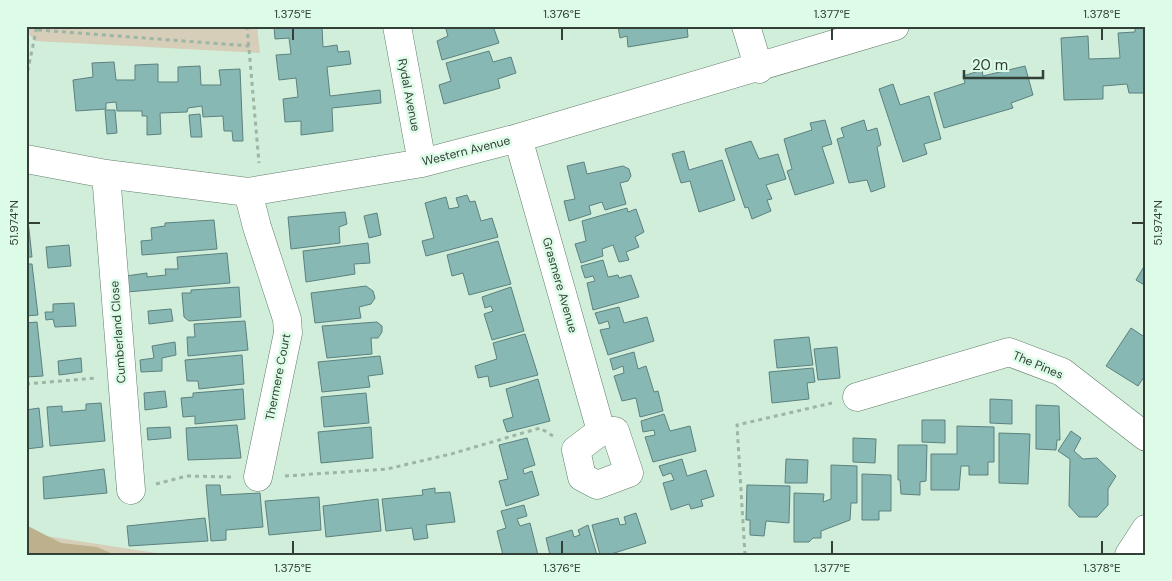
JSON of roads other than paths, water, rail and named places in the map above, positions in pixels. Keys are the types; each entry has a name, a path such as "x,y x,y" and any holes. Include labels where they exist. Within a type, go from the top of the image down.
{"street":[{"name":"Rydal Avenue","path":"397,26 422,163"},
{"path":"746,26 759,68"},
{"name":"Western Avenue","path":"26,159 106,174 248,192 422,163 518,138 759,68 894,26"},
{"name":"Grasmere Avenue","path":"518,138 601,431"},
{"name":"Cumberland Close","path":"106,174 131,490"},
{"name":"Thermere Court","path":"248,192 257,227 287,319 288,333 258,477"},
{"name":"The Pines","path":"857,396 1009,352 1062,372 1146,438"},
{"path":"601,431 615,431 629,473 598,485 582,477 576,450 601,431"},
{"path":"1129,555 1146,529"}]}
